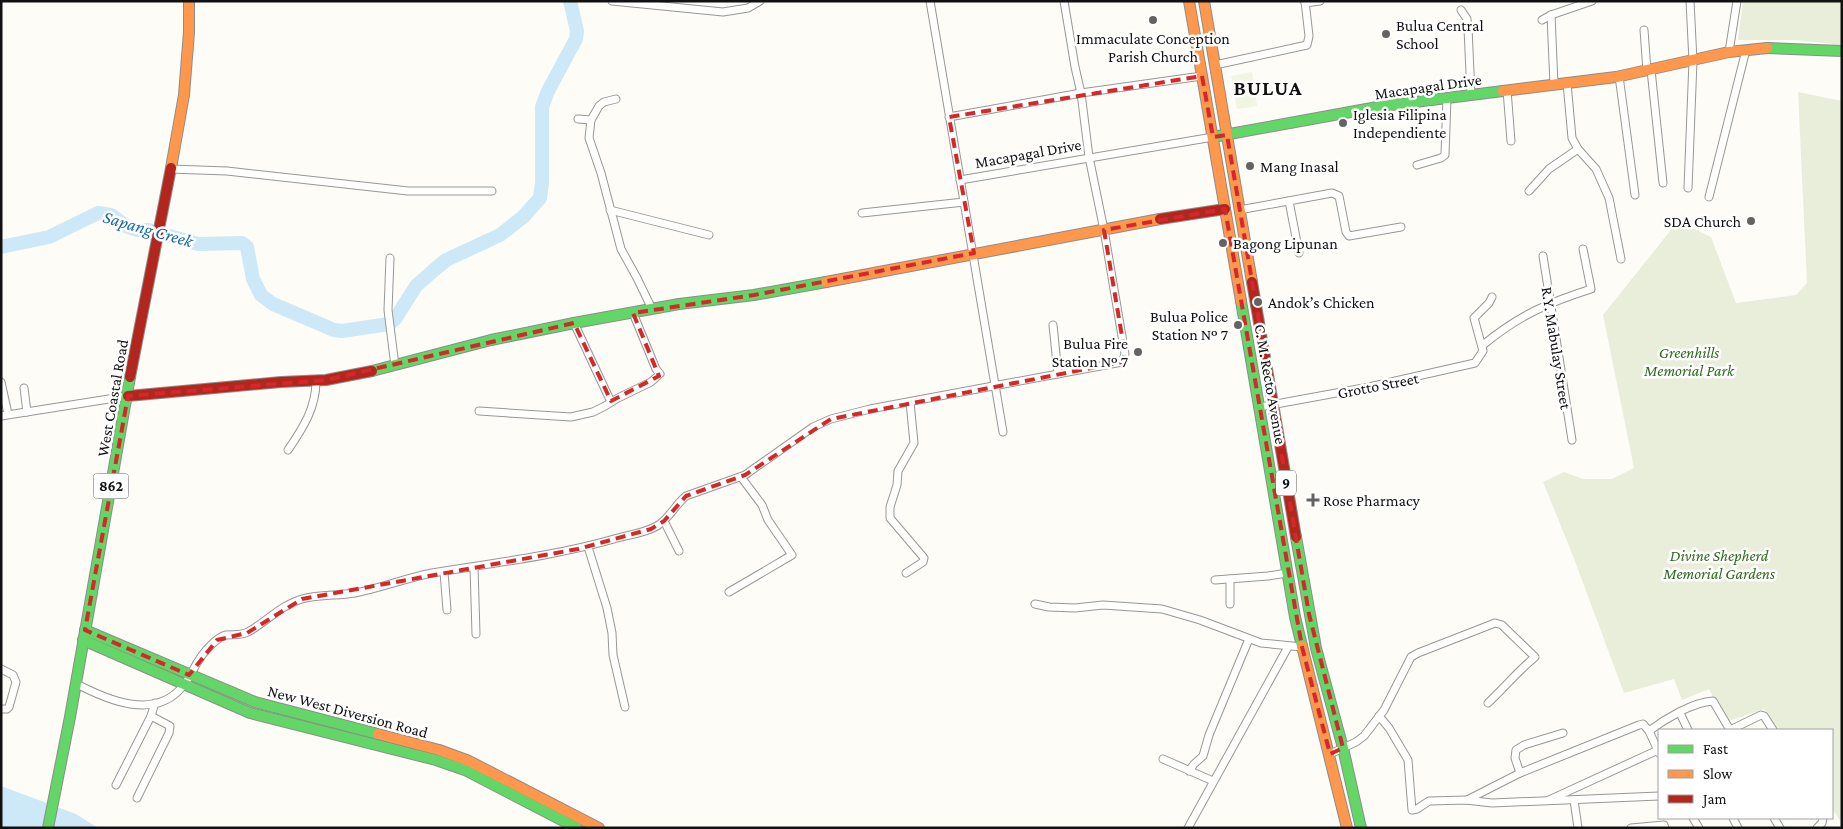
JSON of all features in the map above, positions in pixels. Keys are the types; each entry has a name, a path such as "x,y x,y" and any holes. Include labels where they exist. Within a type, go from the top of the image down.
{"main road":[{"name":"West Coastal Road","path":"48,828 184,94 189,32 189,1"},
{"name":"C. M. Recto Avenue","path":"1189,1 1287,573 1302,646 1347,828"},
{"name":"C. M. Recto Avenue","path":"1204,1 1309,614 1361,828"},
{"name":"Macapagal Drive","path":"1213,137 1353,111 1447,97 1620,76 1729,52 1782,48 1842,51"},
{"path":"128,396 281,382 316,381 395,366 491,340 574,323 679,304 754,295 1225,208"},
{"name":"New West Diversion Road","path":"84,635 255,702 438,750 469,761 599,828"},
{"name":"New West Diversion Road","path":"84,635 184,685 250,713 450,764 577,828"}],"street":[{"path":"612,1 723,12 748,8 760,1"},
{"path":"930,1 1003,432"},
{"path":"75,683 117,702 131,705 155,703 175,694 184,685 205,650 217,640 224,635 238,636 247,633 293,603 318,596 355,593 403,580 444,572 588,547 651,529 664,521 686,496 741,477 813,427 831,419 995,385 1122,362 1125,354 1104,230 1089,157 1081,93 1074,67 1064,1"},
{"path":"1215,65 1307,45 1310,40 1305,2 1320,1"},
{"path":"1542,20 1592,1"},
{"path":"1688,188 1693,61 1690,1"},
{"path":"1729,52 1737,1"},
{"path":"1461,10 1467,19 1471,95"},
{"path":"1552,15 1554,84"},
{"path":"1644,30 1663,183"},
{"path":"1709,197 1746,50"},
{"path":"949,117 1081,93 1202,76"},
{"path":"1620,76 1635,195"},
{"path":"1567,83 1572,138 1578,150 1596,169 1612,204 1621,259"},
{"path":"1507,90 1511,141"},
{"path":"1417,165 1445,155 1447,97"},
{"path":"616,100 604,102 599,106 591,120 589,138 601,174 620,249 652,309"},
{"path":"578,119 591,120"},
{"name":"Macapagal Drive","path":"960,180 1213,137"},
{"path":"1529,190 1549,169 1578,150"},
{"path":"170,168 226,171 408,191 492,191"},
{"path":"1239,210 1335,194 1340,200 1346,232 1349,236 1401,226"},
{"path":"1289,201 1299,253"},
{"path":"862,213 964,202"},
{"path":"610,210 709,235"},
{"path":"1492,297 1474,318 1483,345 1506,326 1550,303 1591,289 1583,249"},
{"name":"R.Y. Mabulay Street","path":"1542,256 1572,440"},
{"path":"390,258 388,310 395,366"},
{"path":"479,411 571,418 593,412 657,378 660,374 656,369 633,313"},
{"path":"574,323 612,402"},
{"path":"1053,324 1058,374"},
{"name":"Grotto Street","path":"1260,407 1369,387 1475,364 1483,351 1483,345"},
{"path":"288,450 304,425 316,396 316,381"},
{"path":"1,382 5,415 128,396"},
{"path":"24,388 27,412"},
{"path":"906,573 923,562 924,558 890,518 890,508 897,485 898,471 914,443 910,402"},
{"path":"729,592 792,555 768,520 762,505 741,477"},
{"path":"664,521 679,551"},
{"path":"588,547 609,617 613,655 625,707"},
{"path":"474,567 476,634"},
{"path":"444,572 447,610"},
{"path":"1215,580 1287,573"},
{"path":"1230,579 1230,604"},
{"path":"1035,604 1049,607 1075,608 1103,605 1162,609 1200,620 1261,643 1302,646"},
{"path":"1330,754 1360,740 1391,697 1411,656 1495,623 1506,629 1535,657 1488,703"},
{"path":"1189,771 1204,756 1209,735 1249,639"},
{"path":"1188,828 1288,646"},
{"path":"1,669 13,675 16,682 9,707 1,709"},
{"path":"1649,731 1667,718 1713,701 1729,729"},
{"path":"116,785 151,716 155,703"},
{"path":"1680,713 1688,729"},
{"path":"1732,729 1761,715 1764,716 1772,729"},
{"path":"137,798 169,732 170,726 151,716"},
{"path":"1379,716 1395,737 1408,760 1412,810 1417,810 1429,800 1466,800 1492,804 1658,796"},
{"path":"1466,800 1520,773 1639,725 1643,724 1649,731 1658,749"},
{"path":"1520,773 1515,758 1516,750 1524,745 1563,733"},
{"path":"1545,802 1658,751"},
{"path":"1163,759 1213,781"},
{"path":"1574,800 1578,828"},
{"path":"1631,828 1664,825 1665,828"}],"highlighted area":[{"path":"1202,76 1213,137 1227,135 1309,614 1343,748 1330,754 1302,647 1225,209 1104,230 1125,354 1122,362 831,419 745,475 686,496 664,521 651,529 578,549 302,599 247,633 217,640 189,675 85,630 128,396 326,380 574,323 611,401 659,376 633,313 754,295 974,253 949,117"}],"green space":[{"path":"1743,1 1842,1 1842,45 1795,40 1738,40"},
{"path":"1252,72 1257,106 1237,109 1231,76"},
{"path":"1798,92 1842,101 1842,823 1833,810 1833,729 1777,729 1764,709 1726,722 1709,689 1682,700 1674,679 1624,693 1543,482 1564,472 1583,479 1612,479 1634,468 1603,315 1678,221 1711,237 1736,303 1796,295 1807,283"}],"water":[{"path":"1,786 76,814 98,828 1,828"}],"waterway":[{"name":"Sapang Creek","path":"1,247 49,237 98,213 111,215 126,226 198,244 242,243 247,247 253,279 261,295 273,304 334,330 342,331 389,324 395,319 416,286 434,270 446,260 500,235 523,217 540,198 542,183 542,107 548,91 576,39 577,31 570,1"}],"traffic: fast":[{"path":"1767,48 1842,51"},
{"path":"1213,137 1383,106 1503,91"},
{"path":"372,371 491,340 574,323 679,304 754,295 826,282"},
{"path":"1241,301 1295,617 1302,646"},
{"path":"48,828 70,717 130,377"},
{"path":"1296,537 1316,648 1343,748 1361,828"},
{"path":"85,630 255,702 378,734"},
{"path":"83,640 250,713 436,760 465,770 577,828"}],"traffic: slow":[{"path":"171,168 184,95 189,32 189,1"},
{"path":"1189,1 1241,301"},
{"path":"1204,1 1252,282"},
{"path":"1503,91 1616,77 1729,52 1767,48"},
{"path":"826,282 1160,219"},
{"path":"1302,646 1347,828"},
{"path":"378,734 439,750 469,761 599,828"}],"traffic: jam":[{"path":"130,377 171,168"},
{"path":"1160,219 1225,209"},
{"path":"1252,282 1296,537"},
{"path":"128,396 281,382 326,380 372,371"}],"place":[{"name":"Immaculate Conception Parish Church","path":"1153,20"},
{"name":"Bulua Central School","path":"1386,34"},
{"name":"Iglesia Filipina Independiente","path":"1343,123"},
{"name":"Mang Inasal","path":"1250,166"},
{"name":"SDA Church","path":"1751,221"},
{"name":"Bagong Lipunan","path":"1223,243"},
{"name":"Andok’s Chicken","path":"1258,302"},
{"name":"Bulua Police Station № 7","path":"1238,325"},
{"name":"Bulua Fire Station № 7","path":"1138,352"},
{"name":"Rose Pharmacy","path":"1313,500"}],"district":[{"name":"BULUA","path":"1268,88"}],"park label":[{"name":"Greenhills Memorial Park","path":"1689,361"},
{"name":"Divine Shepherd Memorial Gardens","path":"1719,564"}]}
